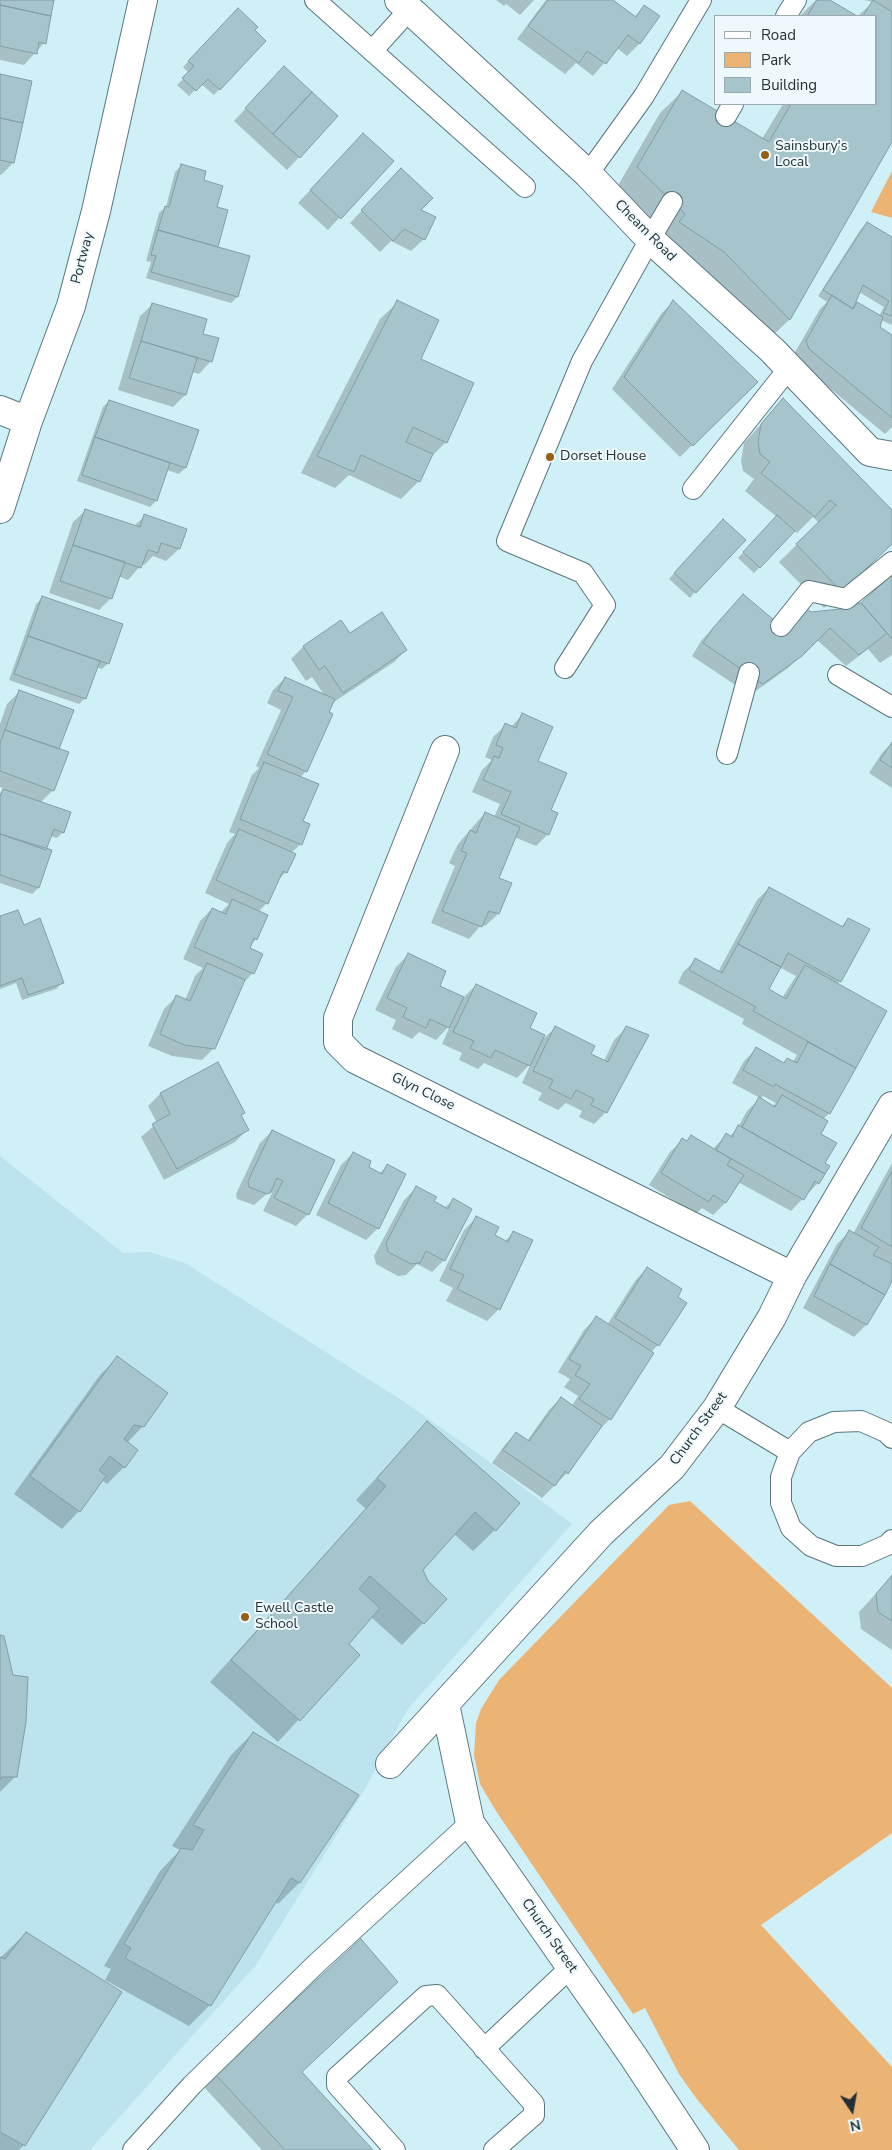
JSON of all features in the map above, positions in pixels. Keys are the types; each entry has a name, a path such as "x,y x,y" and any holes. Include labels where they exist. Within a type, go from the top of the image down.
{"street":[{"name":"Portway","path":"0,509 28,421 71,306 98,202 143,0"},
{"name":"Cheam Road","path":"405,5 588,174 650,239 789,368 870,452 892,456"},
{"path":"0,410 28,421"},
{"name":"Glyn Close","path":"445,750 338,1018 338,1042 355,1059 792,1276"},
{"name":"Church Street","path":"390,1764 601,1532 672,1468 717,1408 772,1317 792,1276 892,1106"},
{"name":"Church Street","path":"445,1704 470,1823 571,1967 695,2150"}],"lane":[{"path":"315,0 525,187"},
{"path":"588,174 644,96 701,0"},
{"path":"787,15 796,0"},
{"path":"372,51 405,5"},
{"path":"565,668 605,605 583,573 507,541 582,361 672,202"},
{"path":"693,489 789,368"},
{"path":"781,626 809,591 846,599 892,562"},
{"path":"727,754 749,673"},
{"path":"838,675 892,706"},
{"path":"717,1408 790,1452"},
{"path":"892,1438 886,1432 860,1421 834,1422 809,1432 790,1452 781,1477 781,1503 791,1528 810,1546 836,1556 862,1556 887,1545 892,1540"},
{"path":"133,2150 192,2085 317,1963 470,1823"},
{"path":"484,2049 571,1967"},
{"path":"395,2150 338,2086 337,2077 426,1996 437,1996 534,2104 534,2114 494,2150"}],"shaded area":[{"name":"Ewell Castle School","path":"0,1156 123,1253 149,1252 185,1263 403,1401 480,1455 572,1524 407,1710 365,1789 256,1965 90,2150 0,2150"}],"green space":[{"path":"892,171 892,218 871,212"},
{"path":"690,1501 892,1688 892,1833 761,1925 892,2067 892,2150 739,2150 696,2098 679,2074 645,2008 633,2014 496,1811 480,1784 474,1755 476,1723 481,1709 499,1680 669,1505"}],"building":[{"path":"0,0 54,0 51,16 0,5"},
{"path":"548,0 613,0 636,17 644,5 660,16 640,44 628,35 606,64 587,51 579,63 528,26"},
{"path":"817,0 830,0 855,15 808,15"},
{"name":"Sainsbury's Local","path":"873,0 892,12 892,142 790,320 724,252 679,222 685,214 637,167 682,90 769,142 790,105 877,105 877,15 864,15"},
{"path":"0,5 51,16 46,44 39,42 37,54 0,46"},
{"path":"238,8 258,27 255,30 266,41 220,90 208,79 196,91 182,78 194,66 188,61"},
{"path":"284,66 312,92 273,134 245,108"},
{"path":"0,74 32,81 23,123 0,118"},
{"path":"312,92 338,116 300,158 273,134"},
{"path":"0,118 23,123 14,163 0,160"},
{"path":"363,133 394,161 341,219 310,190"},
{"path":"181,164 206,171 204,180 223,186 217,207 228,210 218,247 158,230 165,206 169,207"},
{"path":"401,168 433,198 421,210 436,217 425,240 404,229 393,241 361,210"},
{"path":"867,222 892,237 892,316 883,313 889,301 863,285 853,309 823,290"},
{"path":"158,230 250,256 238,297 151,272 156,256 151,255"},
{"path":"832,295 853,309 857,302 883,317 880,327 892,335 892,418 809,349 806,341"},
{"path":"397,300 439,320 421,359 474,383 447,443 413,427 406,442 433,454 420,482 361,455 354,472 317,456"},
{"path":"673,300 758,382 693,446 624,377"},
{"path":"152,303 207,319 203,334 219,338 212,362 141,341"},
{"path":"141,341 197,358 186,395 129,378"},
{"path":"783,398 892,510 892,544 842,592 796,544 836,505 830,500 815,517 761,473 770,462 760,454 758,442 761,424"},
{"path":"109,400 199,430 186,468 95,437"},
{"path":"95,437 170,463 157,501 82,475"},
{"path":"85,509 140,527 144,514 187,529 180,549 161,543 158,553 148,550 141,568 73,545"},
{"path":"777,515 795,531 760,568 743,552"},
{"path":"723,519 746,540 696,593 674,573"},
{"path":"73,545 125,562 112,599 60,581"},
{"path":"892,574 892,639 861,603"},
{"path":"743,594 781,626 801,604 811,612 840,609 861,603 887,633 859,655 830,628 802,656 763,684 703,643 713,628"},
{"path":"42,596 123,624 109,664 28,636"},
{"path":"382,612 407,650 343,693 325,666 319,670 303,646 341,620 350,633"},
{"path":"28,636 100,661 86,699 14,674"},
{"path":"285,677 335,699 329,712 333,714 307,772 267,754 293,697 278,691"},
{"path":"19,690 74,710 59,749 5,730"},
{"path":"522,713 553,727 538,761 567,773 551,810 558,813 549,835 501,814 511,792 483,780 494,756 499,758 503,748 496,745 505,723 516,728"},
{"path":"5,730 69,752 54,791 0,771 0,743"},
{"path":"892,742 892,768 880,760"},
{"path":"264,762 319,784 303,821 310,824 302,845 240,819"},
{"path":"3,789 71,812 64,833 54,829 46,850 0,834 0,797"},
{"path":"485,812 520,827 499,878 512,883 499,914 489,911 482,927 442,911 467,853 461,851 470,830 476,833"},
{"path":"239,829 296,854 287,873 283,871 268,904 216,880"},
{"path":"0,834 52,850 39,888 0,875"},
{"path":"769,887 843,927 848,918 870,929 841,982 788,953 781,967 738,944"},
{"path":"232,899 268,915 257,940 254,938 250,948 263,954 254,974 194,947 212,908 226,914"},
{"path":"18,910 24,925 40,918 64,983 28,995 22,978 0,986 0,916"},
{"path":"738,944 781,967 769,989 786,999 805,965 887,1011 856,1068 753,1011 756,1007 689,970 695,958 722,973"},
{"path":"408,953 446,971 440,986 464,997 449,1028 430,1019 426,1028 403,1017 407,1008 387,998"},
{"path":"207,963 245,980 215,1049 184,1045 160,1034 176,995 190,1001"},
{"path":"476,984 537,1013 530,1028 545,1035 530,1066 495,1050 491,1058 470,1048 474,1041 453,1032"},
{"path":"555,1026 595,1046 591,1054 608,1062 626,1026 649,1035 607,1113 591,1105 594,1099 576,1090 571,1099 549,1088 553,1080 533,1071"},
{"path":"808,1042 856,1068 830,1114 775,1084 774,1087 743,1070 756,1047 784,1063 787,1058 797,1063"},
{"path":"218,1062 245,1113 241,1115 249,1130 177,1169 152,1124 170,1114 160,1093"},
{"path":"782,1095 828,1121 821,1134 837,1143 825,1163 830,1166 825,1174 742,1127 759,1097 775,1107"},
{"path":"738,1125 825,1174 819,1184 815,1181 804,1200 716,1150 726,1133 732,1137"},
{"path":"272,1130 335,1160 309,1215 274,1198 283,1181 277,1178 270,1193 267,1194 249,1187 248,1181"},
{"path":"691,1135 731,1159 727,1165 744,1175 726,1203 713,1195 709,1202 661,1173 682,1138 687,1141"},
{"path":"353,1152 371,1161 369,1167 382,1174 387,1164 406,1174 379,1229 328,1203"},
{"path":"892,1171 892,1247 861,1228"},
{"path":"416,1186 437,1197 434,1201 448,1209 453,1198 472,1209 445,1261 426,1251 420,1263 411,1264 388,1252 386,1243"},
{"path":"476,1216 499,1227 495,1235 508,1242 513,1231 533,1240 500,1310 457,1289 464,1275 450,1269"},
{"path":"849,1230 879,1247 873,1255 892,1264 892,1281 885,1295 830,1264"},
{"path":"830,1264 885,1295 867,1325 814,1296"},
{"path":"647,1267 682,1289 678,1297 687,1303 659,1346 615,1318"},
{"path":"596,1316 654,1353 611,1420 579,1399 590,1384 575,1375 581,1366 569,1359"},
{"path":"117,1356 168,1393 144,1427 134,1425 124,1439 138,1450 125,1468 110,1456 99,1470 106,1476 80,1512 30,1476"},
{"path":"561,1397 602,1426 568,1474 565,1471 555,1486 503,1450 516,1432 529,1441"},
{"path":"427,1421 520,1503 496,1531 475,1512 423,1570 428,1581 447,1599 424,1624 370,1576 359,1589 380,1608 349,1644 360,1655 300,1721 231,1660 386,1486 377,1478"},
{"path":"892,1575 892,1621 878,1612 876,1594"},
{"path":"0,1635 4,1636 13,1675 28,1677 26,1722 17,1777 1,1777 0,1780"},
{"path":"253,1732 359,1795 300,1883 291,1878 211,2006 125,1958 131,1948 124,1944 181,1848 192,1850 204,1830 193,1825"},
{"path":"26,1932 122,1992 25,2146 0,2132 0,1957 5,1959"},
{"path":"361,1939 398,1982 302,2072 373,2150 285,2150 215,2074"}],"place":[{"name":"Sainsbury's Local","path":"765,155"},
{"name":"Dorset House","path":"550,457"},
{"name":"Ewell Castle School","path":"245,1617"}]}
